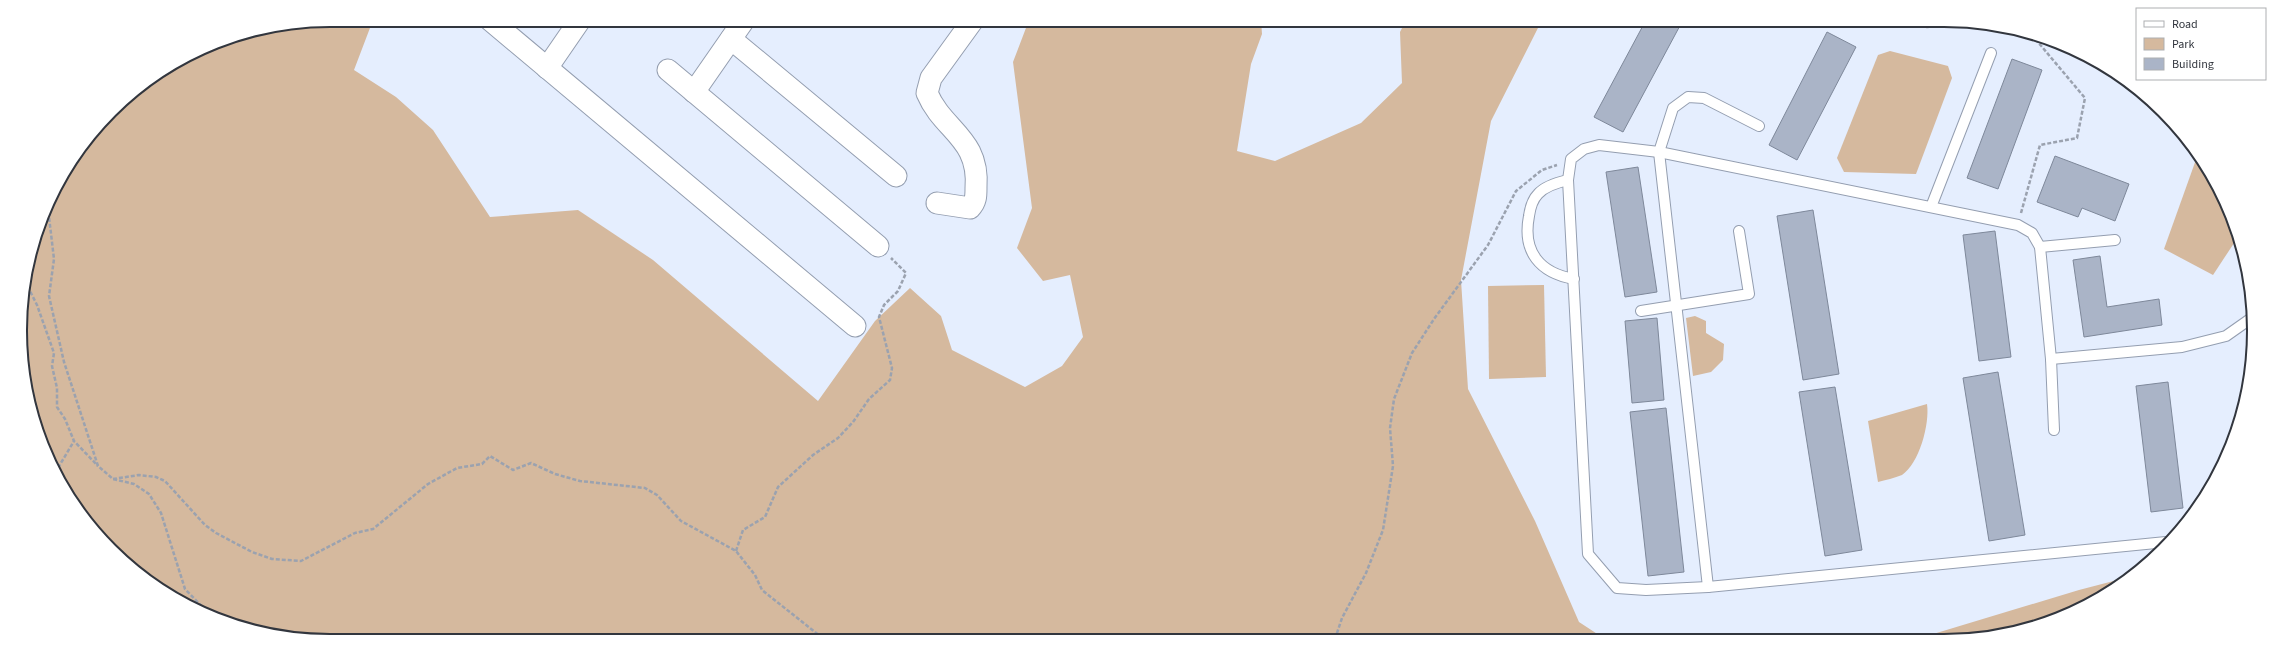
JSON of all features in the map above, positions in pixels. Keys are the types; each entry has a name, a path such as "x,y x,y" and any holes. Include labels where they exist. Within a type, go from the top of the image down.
{"street":[{"path":"498,27 855,326"},
{"path":"547,68 575,27"},
{"path":"694,92 739,27"},
{"path":"937,203 970,208 975,201 977,173 966,143 934,106 927,93 931,78 968,27"},
{"path":"731,39 896,176"},
{"path":"668,70 878,246"}],"lane":[{"path":"1931,207 1991,53"},
{"path":"1708,587 1659,152 1673,108 1688,97 1704,98 1759,126"},
{"path":"2054,430 2051,359 2040,247 2032,233 2018,225 1659,152 1599,144 1584,149 1571,159 1568,180 1588,554 1617,588 1646,590 1708,587 2160,543"},
{"path":"1568,180 1555,183 1538,194 1530,209 1527,239 1535,258 1548,272 1574,280"},
{"path":"1642,311 1749,294 1739,232"},
{"path":"2040,247 2115,240"},
{"path":"2051,359 2182,347 2226,336 2247,322"}],"path":[{"path":"2018,225 2040,145 2077,138 2085,98 2039,42"},
{"path":"1337,634 1342,618 1366,573 1383,530 1394,466 1390,428 1394,399 1412,354 1434,319 1488,245 1516,191 1542,170 1571,159"},
{"path":"49,216 54,259 49,296 64,362 98,466"},
{"path":"736,551 743,530 765,517 778,487 813,455 838,438 853,422 868,399 890,380 892,368 878,317 884,305 898,291 906,273 878,246"},
{"path":"30,290 54,353 52,366 57,388 57,407 65,419 74,441 113,479 134,484 149,494 161,513 185,589 200,605"},
{"path":"59,466 74,441"},
{"path":"113,479 139,475 156,476 165,481 205,524 216,533 252,552 272,559 301,561 355,533 373,529 428,484 457,468 482,464 490,456 513,470 531,463 555,474 580,481 645,488 657,495 681,520 736,551 754,574 762,590 818,634"}],"green space":[{"path":"370,27 354,70 396,97 433,130 490,217 578,210 653,260 818,401 875,321 910,288 941,316 952,350 1025,387 1062,366 1083,337 1070,275 1043,281 1017,248 1032,208 1013,62 1026,27 1262,27 1262,34 1251,64 1237,151 1275,161 1361,123 1402,83 1400,32 1402,27 1538,27 1491,121 1461,280 1468,389 1535,521 1579,622 1597,634 330,634 291,631 252,624 196,603 162,583 130,559 102,531 78,499 58,465 37,409 28,350 28,311 37,252 58,196 78,162 102,130 130,102 162,78 196,58 252,37 311,28"},
{"path":"1890,51 1948,66 1952,78 1916,174 1844,172 1837,158 1878,55"},
{"path":"2195,161 2216,196 2234,243 2213,275 2164,249"},
{"path":"1544,285 1546,377 1489,379 1488,286"},
{"path":"1695,316 1706,321 1706,333 1724,344 1723,360 1711,372 1693,376 1686,318"},
{"path":"1927,404 1927,422 1925,432 1914,462 1902,475 1878,482 1868,421"},
{"path":"2115,581 2078,603 2022,624 1983,631 1933,634"}],"building":[{"path":"1642,27 1679,27 1623,132 1594,117"},
{"path":"1827,32 1856,47 1797,160 1769,145"},
{"path":"2012,59 2042,70 1998,189 1967,178"},
{"path":"2055,156 2129,184 2115,221 2082,208 2078,217 2037,202"},
{"path":"1638,167 1657,292 1625,297 1606,172"},
{"path":"1813,210 1839,374 1803,380 1777,216"},
{"path":"1995,231 2011,357 1979,361 1963,235"},
{"path":"2100,256 2107,307 2159,299 2162,325 2084,337 2073,260"},
{"path":"1657,318 1664,400 1632,403 1625,321"},
{"path":"1998,372 2025,535 1989,541 1963,378"},
{"path":"2168,382 2183,508 2151,512 2136,386"},
{"path":"1835,387 1862,550 1825,556 1799,392"},
{"path":"1666,408 1684,572 1648,576 1630,412"}]}
